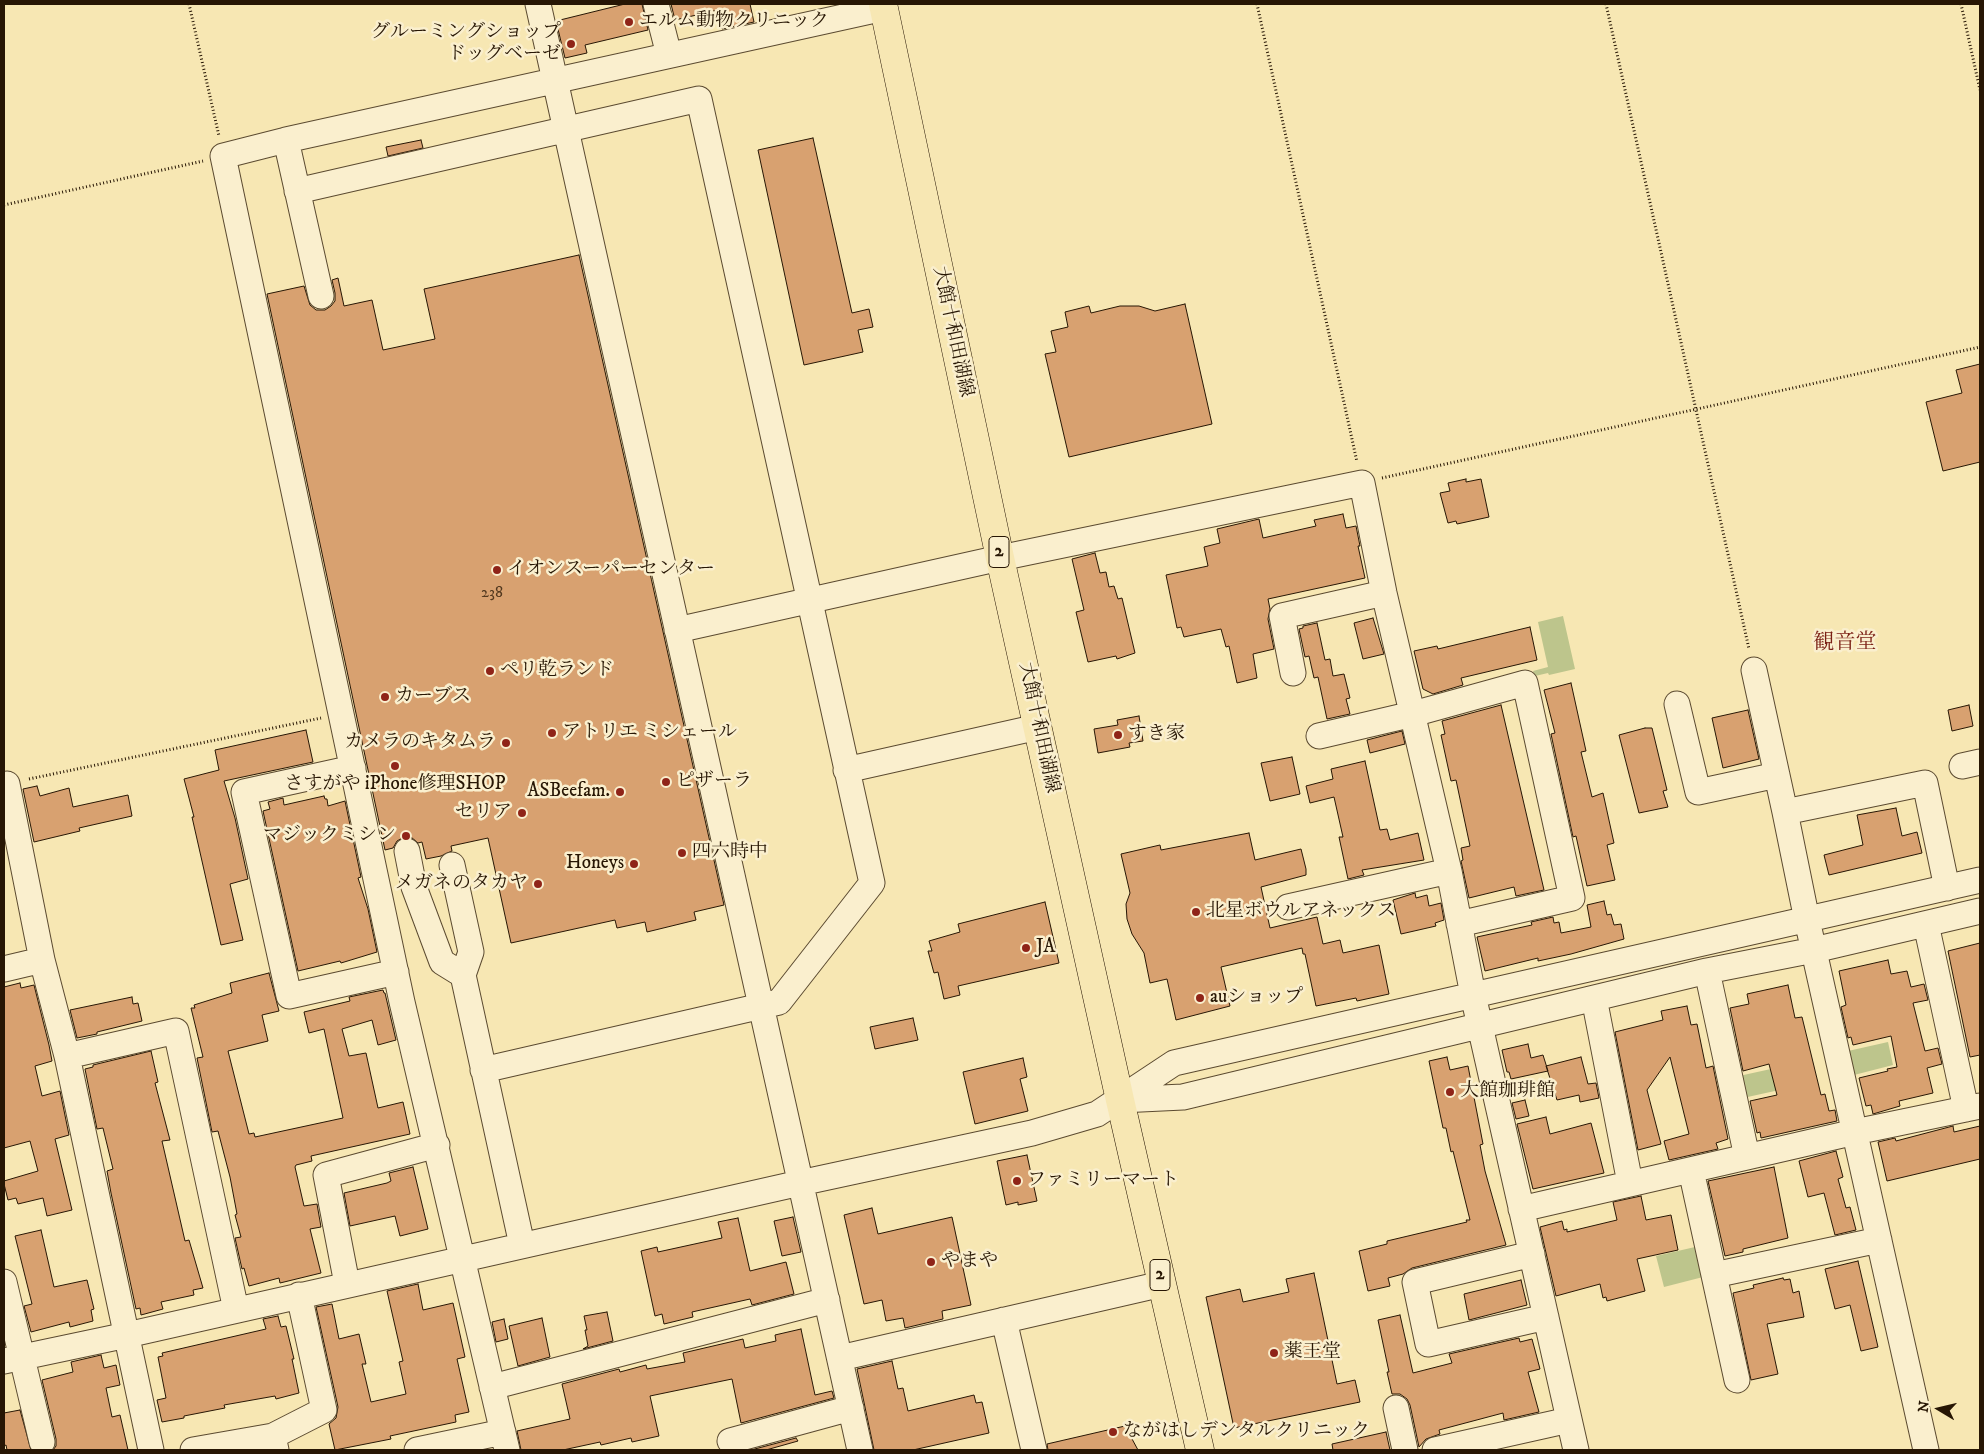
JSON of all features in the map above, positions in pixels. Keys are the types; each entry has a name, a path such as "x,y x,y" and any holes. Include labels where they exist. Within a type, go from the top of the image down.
{"main road":[{"name":"大館十和田湖線","path":"883,6 1000,558 1200,1450"}],"street":[{"path":"538,4 860,1450"},
{"path":"656,4 669,55"},
{"path":"417,1450 505,1441 396,972 223,156 286,140 556,81 883,6"},
{"path":"297,190 699,99 872,883 779,1002 483,1070"},
{"path":"286,140 321,296"},
{"path":"677,630 1000,558 1362,483 1384,594 1449,871 1480,1027 1576,1450"},
{"path":"1293,674 1282,616 1384,594"},
{"path":"1754,670 1807,920 1926,1450"},
{"path":"1319,736 1413,714 1525,683 1572,898 1459,924"},
{"path":"1677,704 1698,792 1777,774"},
{"path":"846,770 1038,727"},
{"path":"353,768 244,792 289,996 396,972"},
{"path":"1785,812 1925,782 1947,888"},
{"path":"8,784 12,856 67,1056 151,1450"},
{"path":"407,851 414,886 442,962 463,976"},
{"path":"452,865 471,952 463,976 522,1245"},
{"path":"1288,907 1449,871"},
{"path":"12,1359 127,1335 347,1284 464,1260 522,1245 800,1183 1032,1134 1097,1114 1174,1063 1980,880"},
{"path":"1120,1100 1183,1097 1707,971 1814,950 1980,911"},
{"path":"1521,1209 1747,1156 1973,1108 1926,924"},
{"path":"4,969 42,960"},
{"path":"1707,971 1747,1156"},
{"path":"1594,998 1630,1183"},
{"path":"67,1056 176,1031 236,1310"},
{"path":"347,1284 326,1175 437,1146"},
{"path":"1691,1170 1737,1380"},
{"path":"1714,1275 1878,1240"},
{"path":"1532,1254 1415,1282 1428,1344 1546,1317"},
{"path":"4,1282 12,1359 42,1442"},
{"path":"840,1358 1162,1284"},
{"path":"194,1450 274,1443 324,1410 299,1295"},
{"path":"492,1387 827,1300"},
{"path":"1004,1320 1034,1450"},
{"path":"730,1441 851,1408"},
{"path":"1396,1408 1404,1450"},
{"path":"1435,1450 1569,1420"}],"path":[{"path":"4,205 223,156 189,4"},
{"path":"1257,4 1362,483 1980,346"},
{"path":"1606,4 1754,670"},
{"path":"1961,4 1980,90"},
{"path":"8,784 341,713"}],"green space":[{"path":"1563,616 1575,669 1535,676 1533,671 1548,667 1538,622"},
{"path":"1888,1042 1893,1065 1854,1075 1848,1051"},
{"path":"1780,1067 1784,1089 1743,1098 1739,1076"},
{"path":"1695,1247 1703,1277 1664,1287 1656,1256"}],"building":[{"path":"625,4 642,4 648,30 585,45 587,53 565,58 556,21"},
{"path":"671,4 750,4 754,22 722,29 718,10 675,20"},
{"path":"813,138 852,313 869,309 873,327 858,330 863,352 804,365 758,150"},
{"path":"421,140 423,148 388,156 386,147"},
{"path":"579,255 724,905 694,912 696,920 647,932 645,922 617,928 615,920 511,943 488,838 451,846 452,851 441,856 426,859 422,842 418,843 411,837 404,837 397,841 393,848 385,850 267,294 304,286 310,305 316,310 325,310 335,301 332,280 338,278 344,306 372,300 383,350 435,339 424,289"},
{"path":"1185,304 1212,424 1069,457 1045,354 1056,352 1051,331 1068,327 1065,312 1089,306 1091,313 1120,306 1139,306 1155,311"},
{"path":"1980,364 1980,462 1943,471 1926,402 1962,393 1956,370"},
{"path":"1466,479 1466,482 1481,479 1489,517 1457,524 1456,521 1448,523 1440,493 1450,491 1448,483"},
{"path":"1343,514 1346,528 1356,526 1365,578 1268,599 1270,609 1268,619 1274,649 1253,654 1257,678 1237,683 1229,646 1226,647 1221,629 1184,637 1181,627 1177,628 1166,575 1208,566 1204,547 1220,543 1217,529 1259,519 1263,538 1316,526 1314,520"},
{"path":"1095,553 1100,573 1106,572 1109,587 1114,586 1118,599 1122,598 1135,653 1117,659 1116,656 1088,662 1076,612 1084,610 1072,559"},
{"path":"1373,618 1384,654 1363,659 1354,623"},
{"path":"1317,623 1325,660 1330,659 1333,676 1344,674 1350,698 1346,699 1350,714 1327,719 1318,677 1314,678 1309,656 1305,657 1299,629 1303,628 1303,626"},
{"path":"1530,627 1537,660 1461,678 1463,685 1433,694 1423,689 1414,651 1437,646 1438,649"},
{"path":"1571,683 1586,751 1581,752 1592,797 1603,793 1614,843 1607,845 1615,880 1587,886 1576,836 1573,837 1551,734 1555,733 1544,690"},
{"path":"1501,705 1544,890 1516,896 1514,887 1469,898 1461,861 1463,860 1461,848 1470,846 1456,780 1451,781 1441,735 1445,734 1442,721"},
{"path":"1969,705 1973,726 1952,731 1948,710"},
{"path":"1748,710 1759,759 1723,768 1712,718"},
{"name":"すき家","path":"1139,716 1143,741 1129,743 1130,747 1098,753 1094,729 1118,725 1117,720"},
{"path":"1652,728 1667,790 1663,791 1668,807 1639,813 1619,735"},
{"path":"306,730 313,762 224,781 235,818 248,879 230,884 243,940 221,945 184,779 219,770 215,750"},
{"path":"1402,731 1405,744 1370,753 1367,740"},
{"path":"1292,757 1300,794 1270,801 1261,763"},
{"path":"1365,761 1380,830 1387,829 1390,840 1418,833 1424,860 1362,870 1364,875 1348,879 1339,837 1343,837 1334,797 1310,803 1306,786 1333,779 1331,769"},
{"path":"37,786 40,796 69,788 73,807 128,795 132,816 79,828 80,831 34,842 23,789"},
{"path":"324,796 327,799 328,806 345,801 361,877 358,878 368,909 377,952 341,963 340,961 298,971 263,811 270,809 268,802 283,798 284,805"},
{"path":"1896,808 1902,836 1917,832 1922,853 1829,875 1824,855 1863,845 1857,815"},
{"name":"北星ボウルアネックス","path":"1249,833 1255,860 1301,849 1306,869 1306,875 1261,887 1270,928 1317,917 1323,944 1340,940 1343,953 1379,945 1389,994 1357,1001 1356,998 1316,1006 1305,954 1303,954 1302,948 1221,967 1230,1006 1176,1020 1167,979 1150,983 1144,953 1132,934 1127,919 1126,904 1130,893 1121,854 1160,845 1161,850"},
{"path":"1415,893 1416,898 1427,895 1429,906 1441,903 1444,920 1435,923 1436,926 1401,934 1393,900"},
{"path":"1604,901 1607,915 1611,914 1614,925 1621,924 1624,939 1571,954 1538,961 1538,958 1485,971 1477,937 1532,925 1531,922 1553,917 1554,923 1559,922 1561,933 1591,927 1587,905"},
{"path":"1045,902 1059,963 958,986 960,995 944,999 938,972 934,973 928,951 932,951 929,941 960,932 958,924"},
{"path":"1980,943 1980,1055 1970,1057 1948,951"},
{"path":"1888,960 1891,974 1907,971 1911,987 1924,984 1928,1000 1913,1003 1925,1051 1938,1048 1942,1064 1927,1068 1933,1093 1899,1101 1900,1106 1873,1114 1871,1105 1866,1106 1859,1078 1897,1067 1891,1036 1853,1045 1851,1037 1848,1038 1841,1007 1846,1005 1839,971"},
{"path":"269,973 279,1011 262,1015 268,1041 228,1051 249,1134 254,1133 255,1137 343,1118 324,1029 309,1033 304,1012 350,1001 349,997 383,990 396,1040 378,1045 372,1020 342,1029 349,1056 366,1053 378,1108 403,1102 410,1134 311,1156 312,1161 296,1165 304,1206 317,1204 321,1227 310,1229 321,1273 280,1283 279,1278 249,1286 244,1268 242,1269 235,1238 241,1237 235,1215 237,1214 230,1177 218,1131 212,1132 197,1058 203,1057 191,1008 195,1008 194,1005 232,993 230,983"},
{"path":"20,983 21,988 34,985 49,1045 52,1061 35,1066 42,1096 60,1091 69,1135 55,1139 72,1210 47,1216 43,1198 18,1204 16,1198 8,1200 4,1184 4,1181 38,1171 30,1141 4,1148 4,987"},
{"path":"1788,985 1795,1018 1802,1017 1821,1095 1825,1094 1829,1111 1835,1110 1837,1121 1761,1138 1760,1132 1757,1133 1750,1101 1777,1095 1769,1064 1743,1071 1730,1008 1749,1004 1747,994"},
{"path":"132,997 133,1004 138,1003 142,1021 77,1038 70,1010"},
{"path":"1687,1006 1691,1025 1697,1024 1706,1068 1713,1066 1728,1139 1716,1143 1718,1149 1669,1160 1664,1141 1689,1134 1670,1057 1647,1090 1661,1144 1638,1150 1615,1032 1663,1020 1661,1011"},
{"path":"913,1018 918,1040 875,1049 870,1027"},
{"path":"1528,1044 1531,1058 1543,1055 1548,1071 1511,1079 1509,1072 1507,1072 1502,1050"},
{"path":"151,1051 158,1082 155,1083 170,1140 162,1141 185,1241 189,1240 203,1288 193,1290 194,1295 161,1302 163,1309 141,1315 140,1308 136,1309 111,1193 107,1171 113,1169 103,1128 97,1129 85,1069 93,1067 93,1065"},
{"path":"1447,1057 1450,1070 1468,1066 1483,1144 1480,1145 1485,1171 1506,1245 1412,1268 1403,1274 1388,1278 1390,1286 1368,1291 1359,1251 1387,1244 1387,1241 1470,1220 1453,1151 1451,1152 1446,1128 1443,1128 1429,1061"},
{"path":"1581,1057 1588,1084 1596,1083 1599,1098 1580,1102 1579,1095 1557,1100 1546,1066"},
{"path":"1023,1058 1027,1077 1020,1079 1028,1111 975,1124 963,1072"},
{"path":"1525,1100 1529,1116 1516,1119 1512,1103"},
{"path":"1546,1117 1550,1134 1591,1123 1604,1173 1533,1189 1517,1124"},
{"path":"1953,1126 1954,1132 1980,1126 1980,1159 1887,1181 1878,1142 1895,1138 1896,1141"},
{"path":"1836,1151 1843,1177 1838,1179 1846,1208 1850,1207 1856,1230 1835,1235 1824,1193 1808,1197 1799,1161"},
{"name":"ファミリーマート","path":"1027,1155 1037,1201 1018,1205 1018,1202 1006,1205 997,1161"},
{"path":"413,1167 428,1229 400,1236 395,1216 350,1226 344,1193 387,1183 391,1181 389,1173"},
{"path":"1774,1167 1788,1238 1743,1249 1743,1252 1725,1256 1708,1181"},
{"path":"1641,1196 1646,1220 1671,1215 1678,1250 1637,1259 1645,1291 1607,1301 1606,1297 1603,1298 1600,1284 1556,1296 1540,1227 1562,1221 1564,1230 1567,1229 1567,1232 1617,1220 1613,1202"},
{"path":"872,1208 878,1234 952,1217 971,1305 942,1311 943,1319 905,1328 903,1318 886,1321 882,1300 864,1304 844,1215"},
{"path":"793,1217 801,1252 782,1256 774,1221"},
{"path":"738,1218 750,1271 786,1262 794,1294 752,1305 750,1299 692,1312 693,1317 664,1324 662,1314 655,1316 641,1251 657,1247 658,1252 722,1238 718,1222"},
{"path":"41,1230 54,1287 87,1280 94,1309 91,1310 93,1321 70,1327 69,1322 31,1332 24,1306 32,1304 15,1236"},
{"path":"1858,1261 1878,1347 1861,1351 1850,1305 1835,1309 1825,1269"},
{"name":"薬王堂","path":"1314,1273 1337,1384 1355,1380 1360,1402 1234,1428 1206,1297 1240,1289 1243,1302 1289,1292 1286,1279"},
{"path":"1783,1278 1784,1280 1790,1279 1793,1293 1799,1291 1804,1317 1767,1324 1778,1374 1751,1380 1733,1293 1754,1288 1753,1285"},
{"path":"1521,1280 1527,1305 1469,1320 1464,1294"},
{"path":"418,1284 423,1310 453,1303 465,1357 457,1359 469,1412 455,1415 456,1422 390,1436 391,1439 335,1450 329,1424 336,1418 338,1407 316,1307 332,1304 339,1339 359,1334 366,1364 362,1364 371,1402 406,1394 399,1362 403,1361 387,1291"},
{"path":"607,1312 613,1341 583,1349 588,1346 584,1316"},
{"path":"1400,1315 1413,1373 1452,1363 1449,1354 1519,1338 1520,1342 1532,1339 1540,1369 1528,1372 1539,1412 1504,1420 1503,1413 1439,1430 1440,1434 1426,1439 1419,1447 1407,1399 1400,1394 1392,1394 1378,1320"},
{"path":"278,1316 281,1327 286,1326 294,1359 292,1359 299,1393 276,1399 275,1396 224,1405 225,1408 162,1422 157,1400 166,1398 158,1357 163,1356 162,1353 266,1329 263,1319"},
{"path":"542,1318 550,1357 518,1366 509,1326"},
{"path":"504,1319 508,1339 496,1342 492,1322"},
{"path":"801,1329 815,1395 832,1391 834,1398 741,1423 732,1379 650,1396 659,1436 632,1442 631,1438 601,1445 600,1442 563,1450 521,1450 517,1431 570,1419 562,1384 619,1369 620,1372 646,1365 647,1369 685,1362 683,1353 743,1339 745,1348 776,1341 775,1335"},
{"path":"101,1355 104,1368 116,1365 120,1385 106,1388 112,1417 120,1415 128,1450 53,1450 56,1446 56,1439 42,1380 73,1372 71,1362"},
{"path":"892,1361 898,1389 903,1388 908,1411 974,1395 976,1403 982,1402 989,1433 913,1450 874,1450 857,1369"},
{"path":"20,1410 31,1450 7,1450 6,1445 4,1446 4,1413"},
{"name":"ながはしデンタルクリニック","path":"1125,1426 1138,1450 1048,1450 1047,1444"},
{"path":"1386,1432 1390,1450 1333,1450 1332,1444"},
{"path":"796,1438 798,1441 766,1450 751,1450"}],"place":[{"name":"エルム動物クリニック","path":"629,22"},
{"name":"グルーミングショップ ドッグベーゼ","path":"571,44"},
{"name":"イオンスーパーセンター","path":"497,570"},
{"name":"ペリ乾ランド","path":"490,671"},
{"name":"カーブス","path":"385,697"},
{"name":"アトリエ ミシェール","path":"552,733"},
{"name":"すき家","path":"1118,735"},
{"name":"カメラのキタムラ","path":"506,743"},
{"name":"さすがや iPhone修理SHOP","path":"395,766"},
{"name":"ピザーラ","path":"666,782"},
{"name":"ASBeefam.","path":"620,792"},
{"name":"セリア","path":"522,813"},
{"name":"マジックミシン","path":"406,836"},
{"name":"四六時中","path":"682,853"},
{"name":"Honeys","path":"634,864"},
{"name":"メガネのタカヤ","path":"538,884"},
{"name":"北星ボウルアネックス","path":"1196,912"},
{"name":"JA","path":"1026,948"},
{"name":"auショップ","path":"1200,998"},
{"name":"大館珈琲館","path":"1450,1092"},
{"name":"ファミリーマート","path":"1017,1181"},
{"name":"やまや","path":"931,1262"},
{"name":"薬王堂","path":"1274,1353"},
{"name":"ながはしデンタルクリニック","path":"1113,1432"}],"district":[{"name":"観音堂","path":"1845,644"}]}
